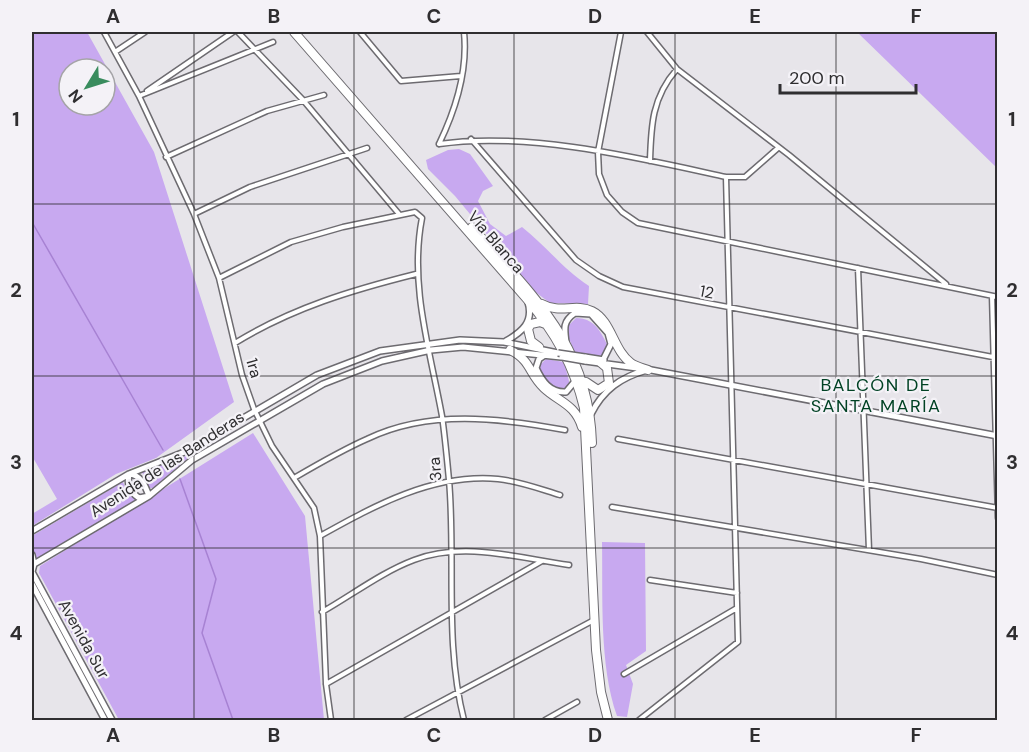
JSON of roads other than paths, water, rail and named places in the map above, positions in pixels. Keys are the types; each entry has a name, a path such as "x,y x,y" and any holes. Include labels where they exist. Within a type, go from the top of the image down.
{"highway":[{"name":"Vía Blanca","path":"294,32 550,326 580,379 586,440 594,620 601,693 608,720"},
{"name":"Vía Blanca","path":"301,32 554,320 566,342 591,414 593,500 590,510"},
{"path":"537,301 551,309 582,308 593,311 604,322 631,363 648,370"},
{"path":"539,347 531,341 528,329 531,324 540,322 550,326"},
{"path":"510,350 524,357 545,390 574,409 586,440"},
{"path":"580,379 594,390 602,389 609,383 610,374 602,362"}],"main road":[{"path":"504,342 517,335 529,320 531,312 526,298"},
{"path":"566,342 564,326 568,318 575,313 591,314 608,333 611,344 602,362"},
{"name":"Avenida de las Banderas","path":"32,531 129,474 187,451 254,409 327,371 380,351 460,339 539,347 559,355"},
{"name":"Avenida de las Banderas","path":"34,564 149,496 192,460 259,419 323,384 382,361 428,351 463,347 559,355 997,436"},
{"path":"545,355 539,359 536,368 541,379 549,388 566,392 580,379"},
{"path":"591,414 596,403 614,384 631,374 648,370"},
{"path":"129,474 135,474 144,483 149,496 139,498 132,493 129,487 129,474"},
{"name":"Avenida Sur","path":"32,555 34,564 32,572 112,720"},
{"name":"Avenida Sur","path":"32,584 105,720"}],"street":[{"name":"1ra","path":"104,32 139,96 194,214 219,279 254,409 272,446 314,508 320,536 326,684 331,720"},
{"path":"115,52 145,32"},
{"path":"139,96 233,32"},
{"path":"219,279 291,243 343,227 399,214 346,155 303,100 238,32"},
{"path":"360,32 400,81 462,76"},
{"path":"464,32 465,56 462,76 453,114 439,144 471,139 598,152 726,177 745,177 778,148"},
{"path":"621,32 598,152 599,174 607,195 622,212 638,224 946,285 995,297 998,518"},
{"path":"647,32 677,69 884,231 946,285"},
{"path":"139,96 273,42"},
{"path":"650,162 654,106 664,83 677,69"},
{"path":"166,157 267,111 324,95"},
{"name":"12","path":"471,139 576,260 600,276 623,287 995,357"},
{"path":"194,214 250,187 367,148"},
{"path":"639,720 738,642 726,177"},
{"name":"3ra","path":"399,214 415,212 422,218 417,246 416,274 442,419 449,482 451,613 457,693 464,720"},
{"path":"858,268 869,550"},
{"path":"235,343 267,323 311,304 363,287 416,274"},
{"path":"294,478 368,438 402,426 442,419 509,420 565,430"},
{"path":"618,439 997,508"},
{"path":"320,536 396,496 449,482 495,479 560,495"},
{"path":"612,507 869,550 998,575"},
{"path":"322,612 406,563 427,556 451,553 497,553 569,565"},
{"path":"326,684 543,561"},
{"path":"650,580 737,593"},
{"path":"624,674 737,608"},
{"path":"406,720 594,620"},
{"path":"545,720 577,702"}],"waterway":[{"path":"32,222 163,450"},
{"path":"180,479 216,579 202,633 233,720"}],"district":[{"name":"BALCÓN DE SANTA MARÍA","path":"876,395"}]}
